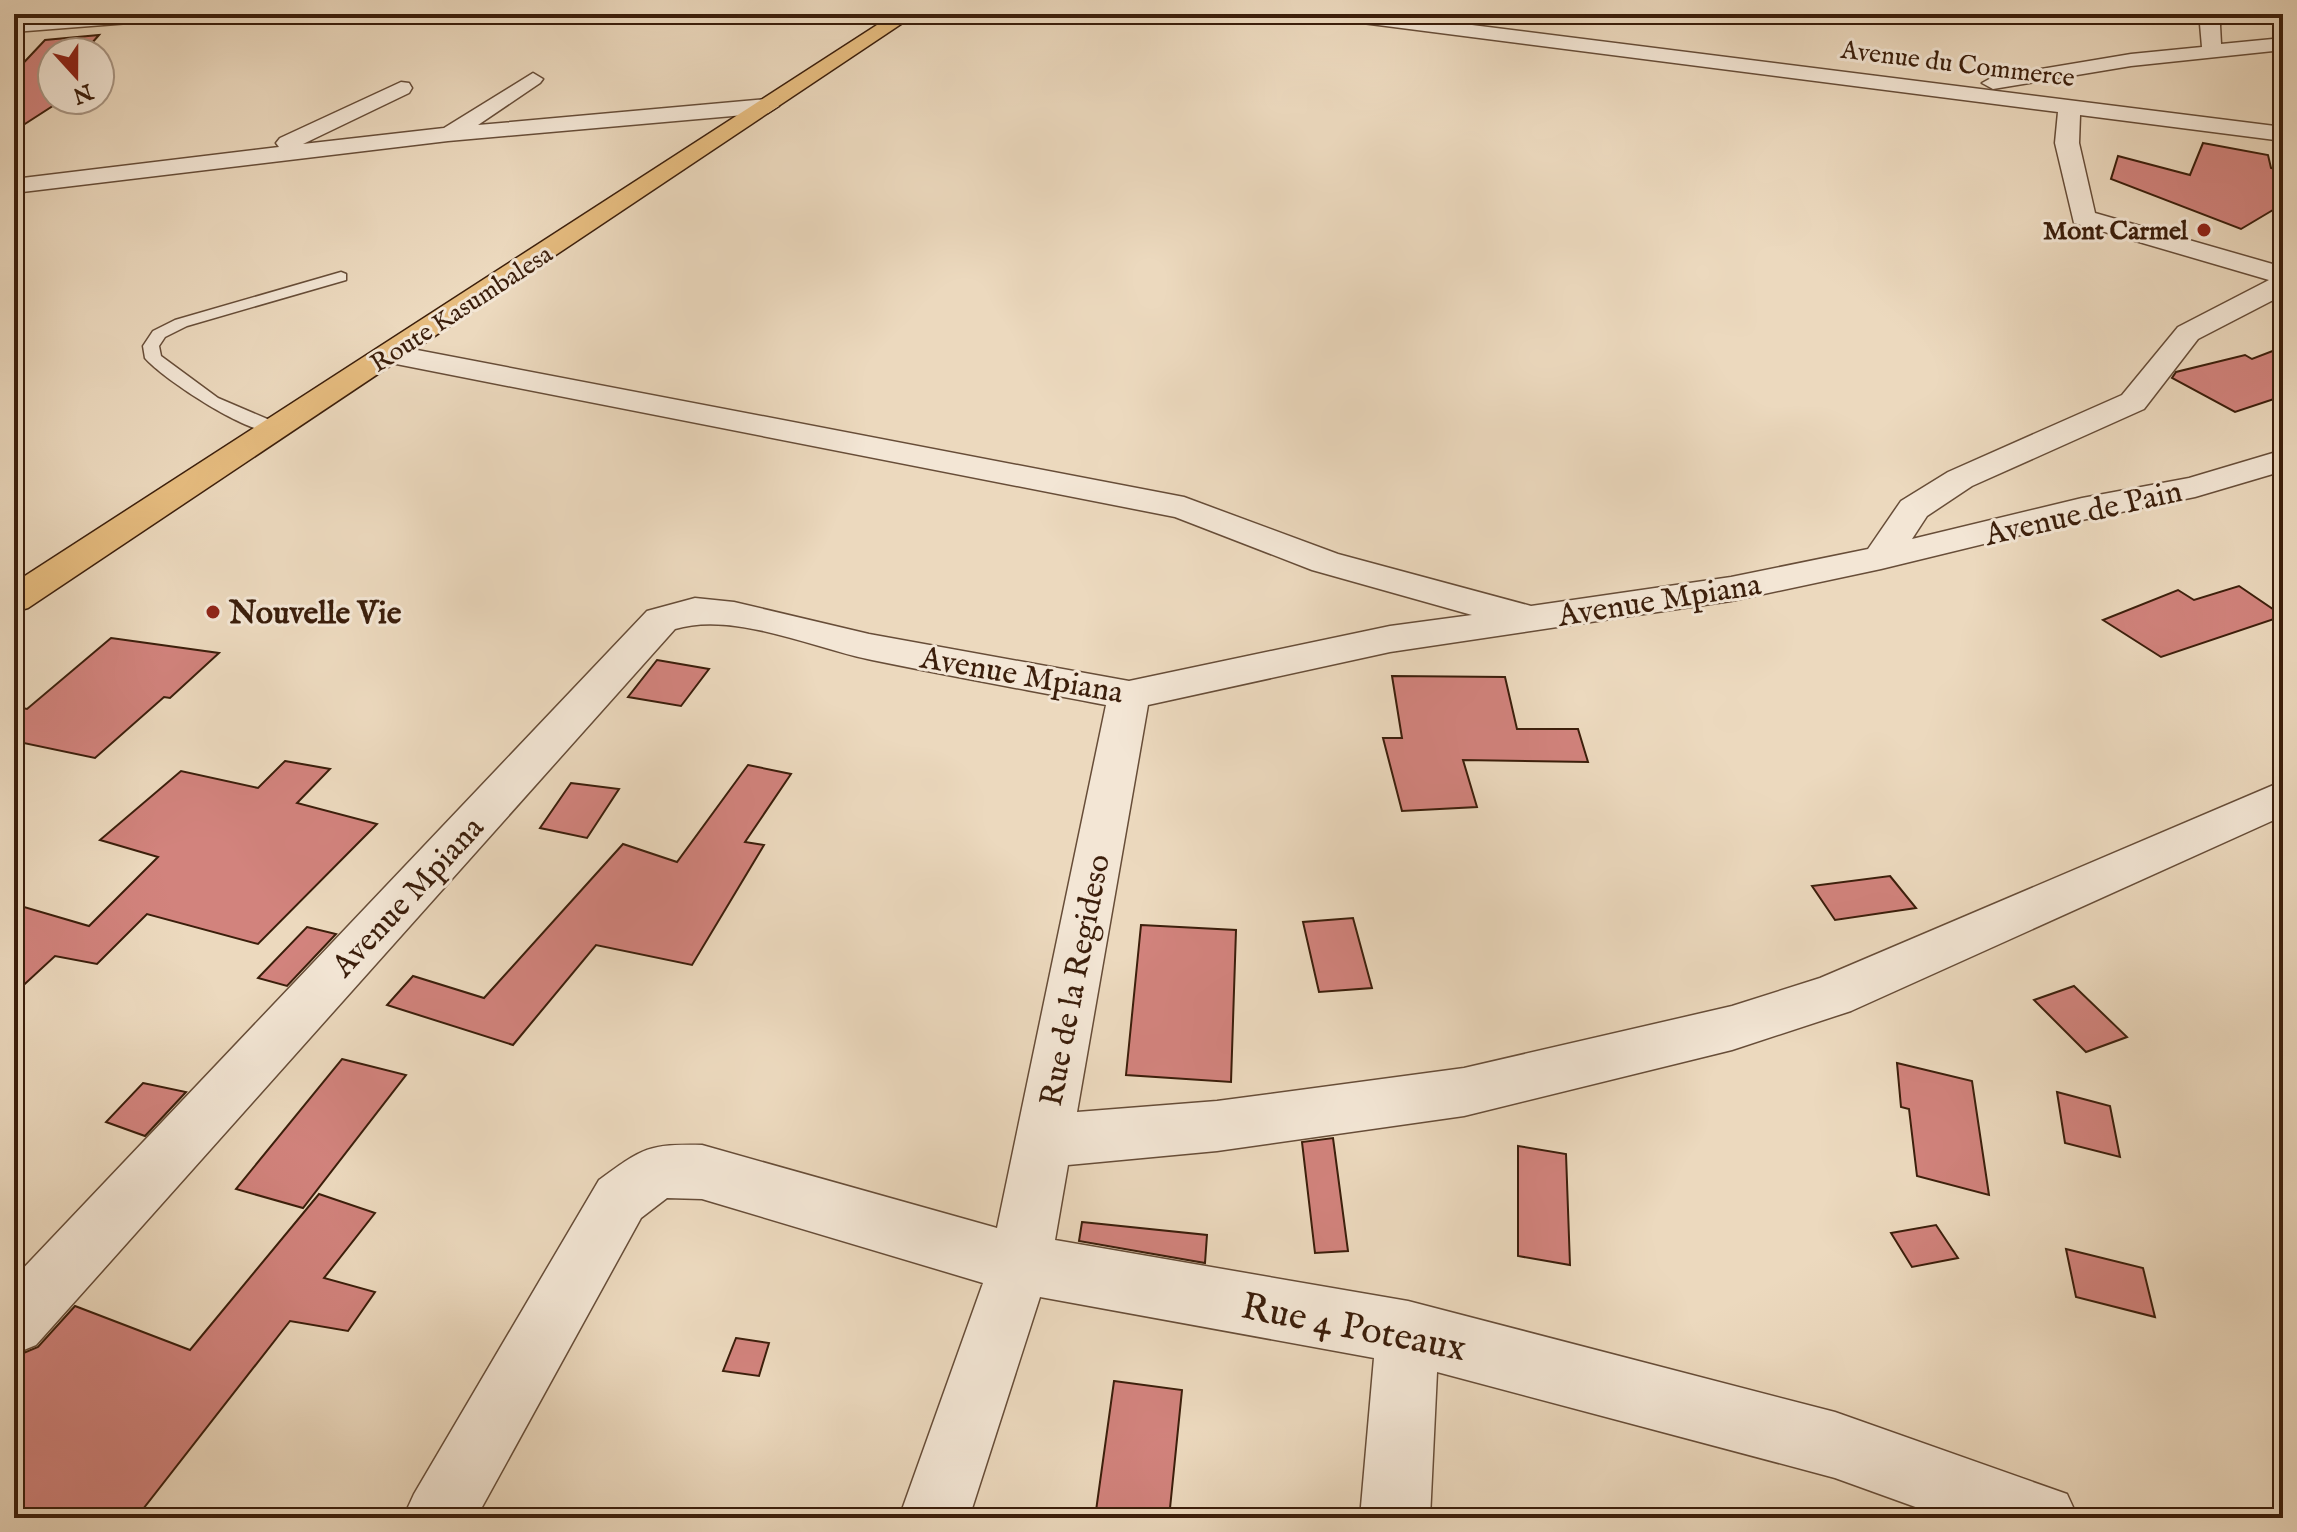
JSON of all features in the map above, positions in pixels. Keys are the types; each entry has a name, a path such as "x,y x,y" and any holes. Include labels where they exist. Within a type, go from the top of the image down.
{"highway":[{"name":"Route Kasumbalesa","path":"14,600 907,14"}],"street":[{"path":"14,24 44,14"},
{"path":"14,24 168,14"},
{"name":"Avenue du Commerce","path":"1339,14 1964,91 2283,134"},
{"path":"1420,14 1483,32"},
{"path":"2212,51 2210,24 2219,14"},
{"path":"1964,91 2042,72 2283,44"},
{"path":"448,134 533,79"},
{"path":"259,157 401,88"},
{"path":"2070,105 2067,143 2083,218 2283,276"},
{"path":"14,186 448,134 768,106"},
{"path":"1881,558 1914,509 1960,479 2133,402 2188,333 2283,284"},
{"path":"391,354 1184,508 1325,562 1532,619"},
{"name":"Avenue de Pain","path":"1881,558 2082,509 2195,487 2283,460"},
{"name":"Avenue Mpiana","path":"14,1323 661,620 695,610 734,614 869,647 1129,695 1390,639 1731,589 1881,558"},
{"name":"Rue de la Regideso","path":"934,1518 1020,1264 1129,695"},
{"path":"1043,1141 1217,1126 1464,1092 1732,1028 1833,996 2283,797"},
{"name":"Rue 4 Poteaux","path":"438,1518 620,1199 657,1171 702,1172 1020,1264 1408,1333 1835,1445 2043,1518"},
{"path":"1395,1518 1408,1333"}],"lane":[{"path":"273,428 212,402 153,358 151,346 159,334 181,323 341,277"}],"building":[{"path":"36,50 37,116 14,131 14,73"},
{"path":"2203,143 2268,155 2271,168 2283,171 2283,204 2241,229 2111,179 2118,156 2190,175"},
{"path":"2283,347 2283,396 2235,412 2172,378 2176,372 2245,355 2252,359"},
{"path":"2239,586 2283,616 2161,657 2103,620 2178,590 2194,600"},
{"path":"111,638 219,653 170,698 164,697 95,758 14,741 14,706 27,709"},
{"path":"657,660 709,669 681,706 628,697"},
{"path":"1392,676 1505,677 1517,729 1578,729 1588,762 1463,760 1477,807 1402,811 1383,738 1402,738"},
{"path":"285,761 330,769 297,803 377,824 258,944 147,914 97,964 55,956 14,994 14,904 89,926 158,857 100,840 181,771 258,788"},
{"path":"748,765 791,774 745,842 764,845 692,965 596,945 513,1045 387,1005 413,976 484,998 623,844 677,862"},
{"path":"571,783 619,789 587,838 540,828"},
{"path":"1890,876 1916,908 1835,920 1812,886"},
{"path":"1353,918 1372,988 1319,992 1303,922"},
{"path":"1141,925 1236,930 1231,1082 1126,1075"},
{"path":"307,927 336,934 287,986 258,978"},
{"path":"2074,986 2127,1037 2086,1052 2034,1000"},
{"path":"342,1059 406,1075 303,1208 236,1189"},
{"path":"1897,1063 1972,1081 1989,1195 1917,1176 1909,1109 1901,1107"},
{"path":"143,1083 186,1092 145,1136 106,1122"},
{"path":"2057,1092 2110,1106 2120,1157 2065,1143"},
{"path":"1333,1138 1348,1251 1315,1253 1302,1142"},
{"path":"1518,1146 1566,1154 1570,1265 1518,1256"},
{"path":"319,1194 375,1213 324,1278 375,1292 348,1331 290,1321 136,1518 14,1518 14,1357 38,1347 75,1306 190,1350"},
{"path":"1082,1222 1207,1235 1205,1263 1079,1241"},
{"path":"1936,1225 1958,1258 1912,1267 1891,1233"},
{"path":"2066,1249 2143,1268 2155,1317 2076,1297"},
{"path":"736,1338 769,1343 759,1376 723,1371"},
{"path":"1114,1381 1182,1390 1169,1518 1095,1518"}],"place":[{"name":"Mont Carmel","path":"2204,230"},
{"name":"Nouvelle Vie","path":"213,612"}]}
